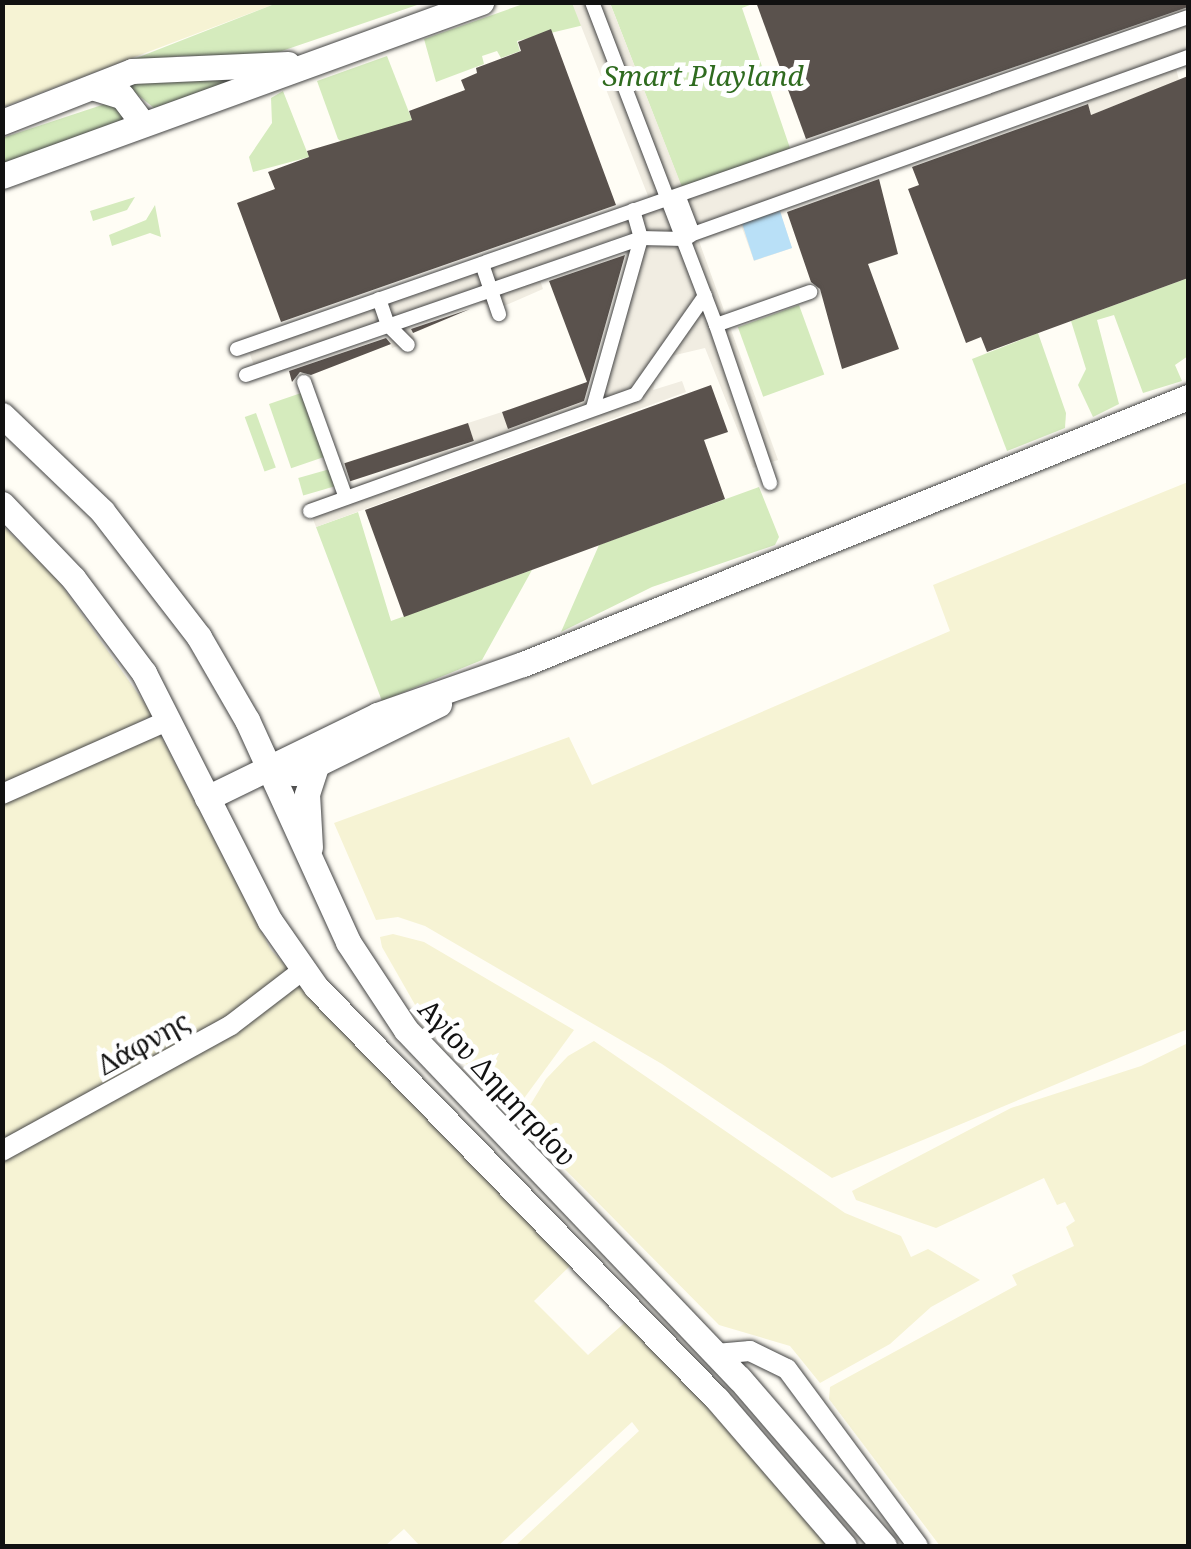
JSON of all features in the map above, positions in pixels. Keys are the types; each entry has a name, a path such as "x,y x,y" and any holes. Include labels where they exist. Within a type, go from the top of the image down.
{"street":[{"path":"2,176 304,62 481,2"},
{"path":"592,2 675,200 770,482"},
{"path":"237,350 632,210 675,200 1188,17"},
{"path":"246,374 641,238 688,236 1188,56"},
{"path":"2,122 152,68 304,62"},
{"path":"95,88 122,96 143,124"},
{"path":"593,408 641,238 632,210"},
{"path":"482,264 499,314"},
{"path":"716,325 810,292"},
{"path":"310,511 636,394 705,296"},
{"path":"378,299 388,325 408,345"},
{"path":"304,382 346,498"},
{"path":"207,798 269,769 308,744 479,681 1188,396"},
{"name":"Αγίου Δημητρίου","path":"2,415 102,511 163,584 216,664 356,955 417,1044 716,1354 884,1546"},
{"path":"2,504 110,624 169,720 207,798 303,970 717,1398 844,1546"},
{"path":"269,769 294,773 317,764 479,681"},
{"path":"2,794 169,720"},
{"path":"310,857 306,794 317,764"},
{"name":"Δάφνης","path":"2,1151 231,1025 303,970"},
{"path":"716,1354 750,1351 786,1369 918,1546"}],"shaded area":[{"path":"3,3 277,3 3,107"},
{"path":"572,3 610,3 682,187 1188,7 1188,60 1175,65 1179,80 1091,115 1086,100 785,207 780,212 792,248 754,261 741,225 699,241 778,460 753,468 705,348 667,357 657,374 653,390 682,381 686,392 316,527 307,503 431,459 424,438 440,432 448,451 474,442 468,423 502,412 509,429 532,420 526,403 538,400 544,416 590,399 633,232 543,264 538,274 543,289 497,309 477,301 408,321 415,340 392,348 386,330 257,374 247,346 650,201"},
{"path":"1188,482 1188,1029 832,1178 662,1064 425,926 398,917 376,920 334,823 569,737 592,785 950,631 933,585"},
{"path":"2,525 57,579 153,715 2,790"},
{"path":"160,734 271,950 574,1262 534,1301 588,1355 629,1319 836,1546 515,1546 639,1431 632,1422 498,1546 420,1546 404,1529 385,1546 3,1546 2,802"},
{"path":"393,934 424,942 574,1030 514,1112 426,1024 382,947 380,937"},
{"path":"594,1041 845,1213 901,1236 911,1257 928,1249 980,1280 931,1307 890,1344 820,1383 790,1346 719,1325 530,1134 529,1107 546,1079 568,1056"},
{"path":"1188,1043 1188,1546 940,1546 829,1399 830,1387 1017,1285 1012,1275 1074,1246 1066,1227 1075,1221 1065,1202 1057,1205 1044,1178 936,1228 856,1200 852,1191 1011,1108 1141,1066"}],"green space":[{"path":"277,3 423,3 270,55 177,56 111,68"},
{"path":"526,3 576,3 584,25 517,41 520,51 501,58 497,51 482,56 484,64 436,82 424,39"},
{"name":"Smart Playland","path":"610,3 755,3 742,8 791,151 682,188"},
{"path":"387,56 412,120 346,145 338,139 317,81"},
{"path":"243,77 154,108 122,82"},
{"path":"283,91 309,157 253,172 249,157 272,123 271,98"},
{"path":"111,102 127,119 3,165 2,138"},
{"path":"135,197 127,210 93,221 90,211"},
{"path":"155,205 161,237 150,233 112,246 109,235 146,220"},
{"path":"1188,278 1188,356 1175,365 1182,381 1143,393 1114,315 1097,320 1119,404 1093,417 1078,385 1086,369 1071,321"},
{"path":"799,305 824,375 763,397 738,327"},
{"path":"1038,333 1066,413 1065,428 1007,451 972,359"},
{"path":"304,392 326,456 291,468 269,404"},
{"path":"256,413 276,468 265,472 245,417"},
{"path":"330,469 335,486 303,495 298,478"},
{"path":"759,487 779,537 775,545 652,587 561,632 599,545"},
{"path":"358,512 391,621 532,570 482,660 382,701 316,527"}],"water":[{"path":"780,211 792,248 754,260 742,223"}],"building":[{"path":"756,2 1188,2 1188,7 806,139"},
{"path":"551,29 616,205 281,322 237,203 275,189 268,172 309,157 307,151 412,120 409,111 465,90 461,80 477,73 476,68 521,51 518,42"},
{"path":"1188,76 1188,278 987,352 981,337 966,343 908,189 919,185 912,167 1088,104 1091,115"},
{"path":"879,179 898,254 868,264 899,349 842,369 820,289 811,282 787,212"},
{"path":"625,255 584,401 508,429 502,412 587,382 549,281"},
{"path":"470,309 413,333 411,329"},
{"path":"386,338 391,344 311,375 300,372 292,382 289,371"},
{"path":"711,385 728,432 704,440 725,499 404,617 365,510"},
{"path":"468,423 474,441 350,481 344,463"}]}
